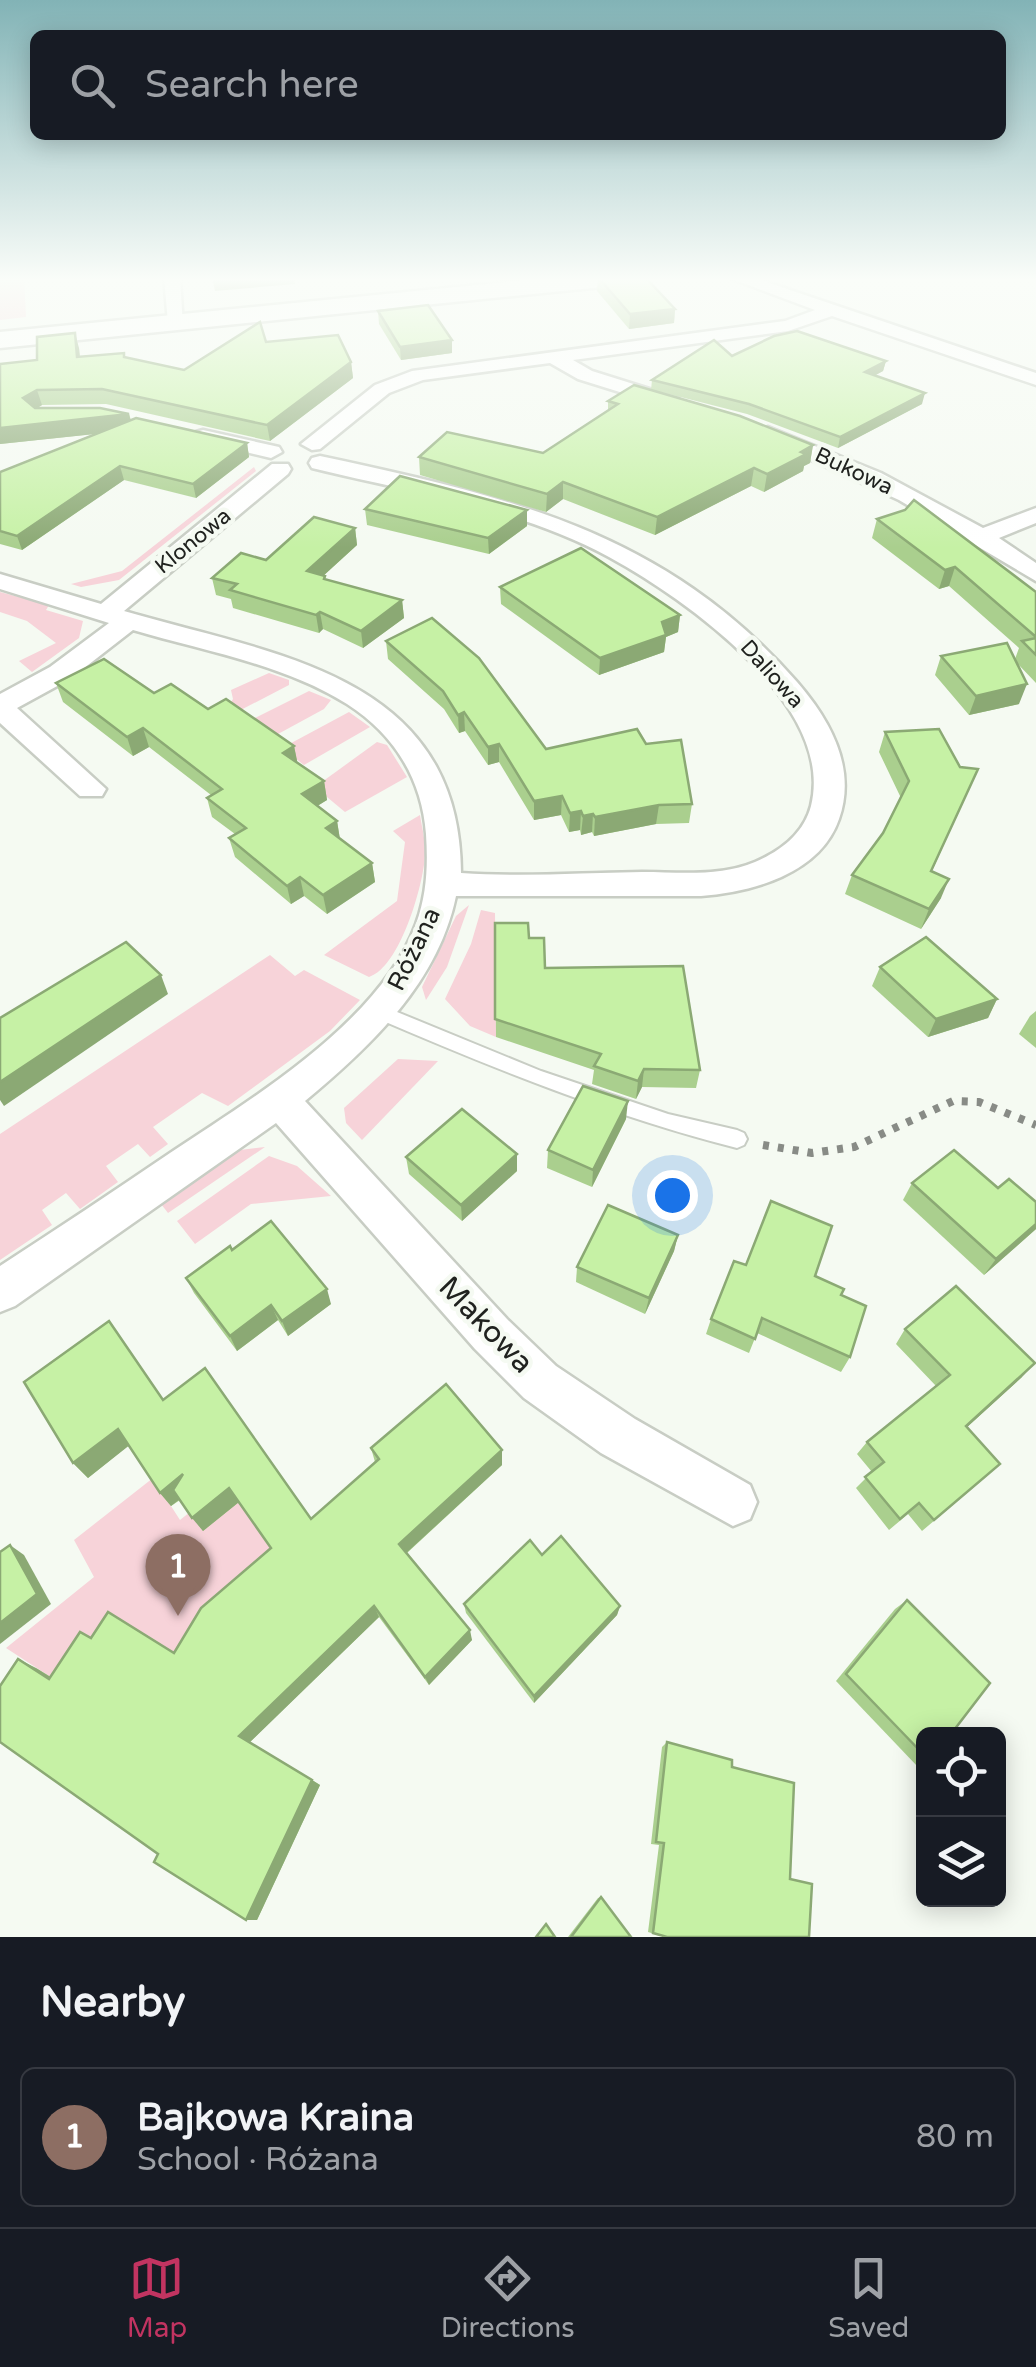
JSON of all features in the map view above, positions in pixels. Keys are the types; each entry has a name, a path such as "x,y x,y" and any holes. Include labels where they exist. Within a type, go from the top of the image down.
{"street":[{"path":"173,430 300,470 382,389 404,379 483,367"},
{"path":"571,367 585,376 700,410"},
{"path":"1003,367 1036,378"},
{"name":"Bukowa","path":"750,426 839,462 982,537 1036,574"},
{"name":"Daliowa","path":"316,454 504,507 554,524 620,554 690,598 758,653 808,714 829,762 830,806 820,825 805,846 758,874 702,883 507,887 442,883"},
{"name":"Klonowa","path":"0,706 74,664 117,616 275,460"},
{"path":"1010,500 1036,513"},
{"path":"982,537 1036,513"},
{"name":"Różana","path":"0,581 312,676 355,697 381,716 414,750 430,782 444,840 442,883 412,963 380,1012 334,1058 280,1100 0,1291"},
{"path":"0,706 92,789"},
{"name":"Makowa","path":"280,1100 540,1382 618,1436 733,1502"}],"lane":[{"path":"380,1012 535,1077 668,1122 738,1140"}],"path":[{"path":"738,1140 786,1150 833,1152 854,1147 952,1102 980,1102 1036,1124"}],"shaded area":[{"path":"254,467 256,471 119,580 81,587 71,584 122,571"},
{"path":"0,592 49,605 46,610 83,621 79,638 32,672 19,661 56,643 27,621 0,612"},
{"path":"269,673 289,680 289,685 235,713 228,707 233,699 231,690"},
{"path":"309,691 331,700 324,709 267,740 245,723"},
{"path":"349,712 370,727 304,765 282,748"},
{"path":"377,742 387,745 407,777 345,812 315,787"},
{"path":"420,815 425,856 415,905 391,958 369,977 324,955 397,901 405,842 393,831"},
{"path":"469,905 447,967 426,1000 422,987 456,916"},
{"path":"481,910 495,913 496,1037 470,1026 445,999 471,944"},
{"path":"270,955 295,976 304,970 360,1000 330,1031 228,1106 202,1093 153,1127 168,1144 150,1157 138,1144 106,1166 118,1182 80,1209 66,1193 42,1210 52,1225 0,1260 0,1134"},
{"path":"398,1059 438,1061 362,1140 346,1123 344,1108"},
{"path":"265,1147 168,1213 161,1204 240,1150"},
{"path":"269,1156 297,1166 331,1196 251,1204 195,1244 177,1221"},
{"path":"153,1478 180,1520 190,1512 239,1502 279,1560 186,1662 66,1687 6,1648 94,1577 74,1540"}],"building":[{"path":"0,367 344,367 267,425 102,389 37,390 23,398 35,408 100,408 129,414 0,428"},
{"path":"672,367 874,367 865,372 925,393 840,437 749,404 652,380"},
{"path":"634,385 740,416 813,445 801,452 806,454 767,474 754,468 657,517 563,482 547,494 419,457 447,432 543,453 618,404 608,401"},
{"path":"136,418 247,443 193,484 120,466 17,536 0,531 0,472"},
{"path":"400,476 527,510 488,538 365,509"},
{"path":"914,500 1036,592 1036,637 955,567 945,570 877,519 905,510"},
{"path":"314,517 355,528 307,571 402,600 361,631 320,612 316,615 230,590 237,584 212,578 241,553 266,560"},
{"path":"581,548 680,615 662,622 666,635 600,658 500,587"},
{"path":"432,618 479,658 546,749 637,729 646,744 681,740 692,804 659,805 595,817 583,816 581,811 570,813 562,796 534,801 499,744 488,747 464,712 458,715 443,691 386,641"},
{"path":"1036,638 1036,655 1022,641"},
{"path":"1007,643 1027,684 976,696 941,656"},
{"path":"104,659 154,693 171,684 208,709 226,699 294,746 283,753 324,781 302,794 337,821 326,828 372,863 323,895 300,877 287,886 229,838 246,828 207,798 222,789 143,728 127,737 56,683"},
{"path":"939,729 960,767 978,769 931,871 949,879 929,909 852,875 883,833 909,781 885,732"},
{"path":"495,923 528,923 529,938 544,938 545,968 683,966 700,1070 644,1069 638,1081 594,1066 601,1054 495,1019"},
{"path":"926,937 997,999 936,1019 880,967"},
{"path":"126,942 161,975 0,1082 0,1018"},
{"path":"583,1086 628,1101 593,1170 548,1150"},
{"path":"462,1109 517,1154 461,1205 406,1157"},
{"path":"954,1150 998,1188 1009,1179 1036,1202 1036,1224 996,1259 912,1183"},
{"path":"771,1201 832,1226 815,1276 844,1289 841,1295 866,1306 850,1357 762,1318 755,1339 711,1319 734,1261 746,1265"},
{"path":"608,1205 678,1235 649,1298 577,1267"},
{"path":"271,1221 327,1289 282,1321 271,1305 230,1336 186,1278"},
{"path":"956,1286 1035,1363 966,1426 1000,1464 934,1520 919,1503 900,1519 865,1477 884,1462 867,1442 950,1375 905,1329"},
{"path":"109,1321 163,1400 205,1368 311,1519 379,1459 371,1448 446,1384 502,1450 399,1544 470,1630 425,1677 374,1606 239,1736 312,1780 246,1920 154,1862 158,1854 0,1742 0,1686 18,1659 49,1679 80,1632 91,1638 108,1612 174,1653 201,1608 271,1548 229,1488 192,1518 173,1490 183,1474 160,1493 118,1429 73,1463 24,1382"},
{"path":"561,1536 620,1606 534,1696 464,1604 530,1540 542,1555"},
{"path":"10,1545 37,1594 0,1623 0,1552"},
{"path":"907,1600 990,1683 956,1727 916,1727 916,1747 846,1674"},
{"path":"667,1742 732,1760 732,1767 794,1783 790,1879 812,1884 809,1937 667,1937 653,1933 664,1843 656,1842"},
{"path":"601,1897 631,1937 571,1937"},
{"path":"546,1924 555,1937 536,1937"}],"place":[{"name":"Bajkowa Kraina","path":"178,1616"}]}
